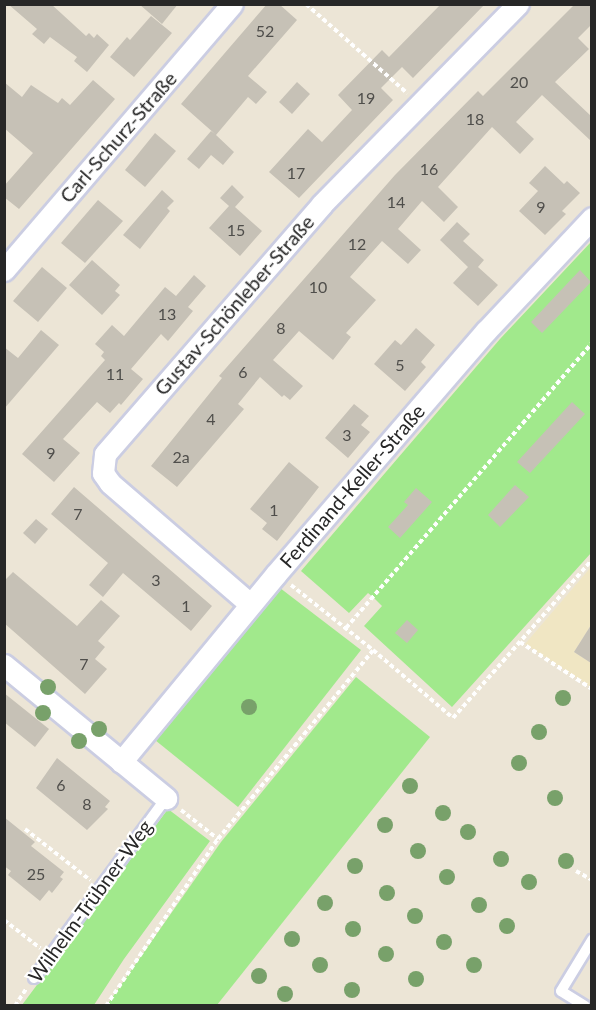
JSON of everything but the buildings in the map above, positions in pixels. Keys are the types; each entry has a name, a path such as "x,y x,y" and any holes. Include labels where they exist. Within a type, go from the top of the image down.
{"street":[{"name":"Carl-Schurz-Straße","path":"4,270 232,4"},
{"name":"Gustav-Schönleber-Straße","path":"250,604 110,483 103,473 105,454 322,204 518,4"},
{"name":"Ferdinand-Keller-Straße","path":"121,762 250,604 486,331 591,218"},
{"path":"4,665 166,798"}],"lane":[{"name":"Wilhelm-Trübner-Weg","path":"34,978 166,798"},
{"path":"585,1005 561,991 591,940"}],"path":[{"path":"306,4 419,104"},
{"path":"346,628 591,343"},
{"path":"276,574 346,628 453,718 591,560"},
{"path":"520,642 591,689"},
{"path":"105,1005 218,839 373,650"},
{"path":"166,798 218,839"},
{"path":"25,829 100,888"},
{"path":"576,871 591,880"},
{"path":"4,920 50,956"},
{"name":"Wilhelm-Trübner-Weg","path":"15,1005 34,978"}],"shaded area":[{"path":"591,567 591,625 574,652 591,663 591,687 525,644"}],"green space":[{"path":"591,242 591,553 452,707 364,626 382,606 374,598 368,593 349,613 301,571 500,339"},
{"path":"280,588 361,650 238,807 155,740"},
{"path":"356,677 430,737 217,1005 107,1005 221,842"},
{"path":"168,809 210,841 124,959 94,1005 22,1005"}]}
